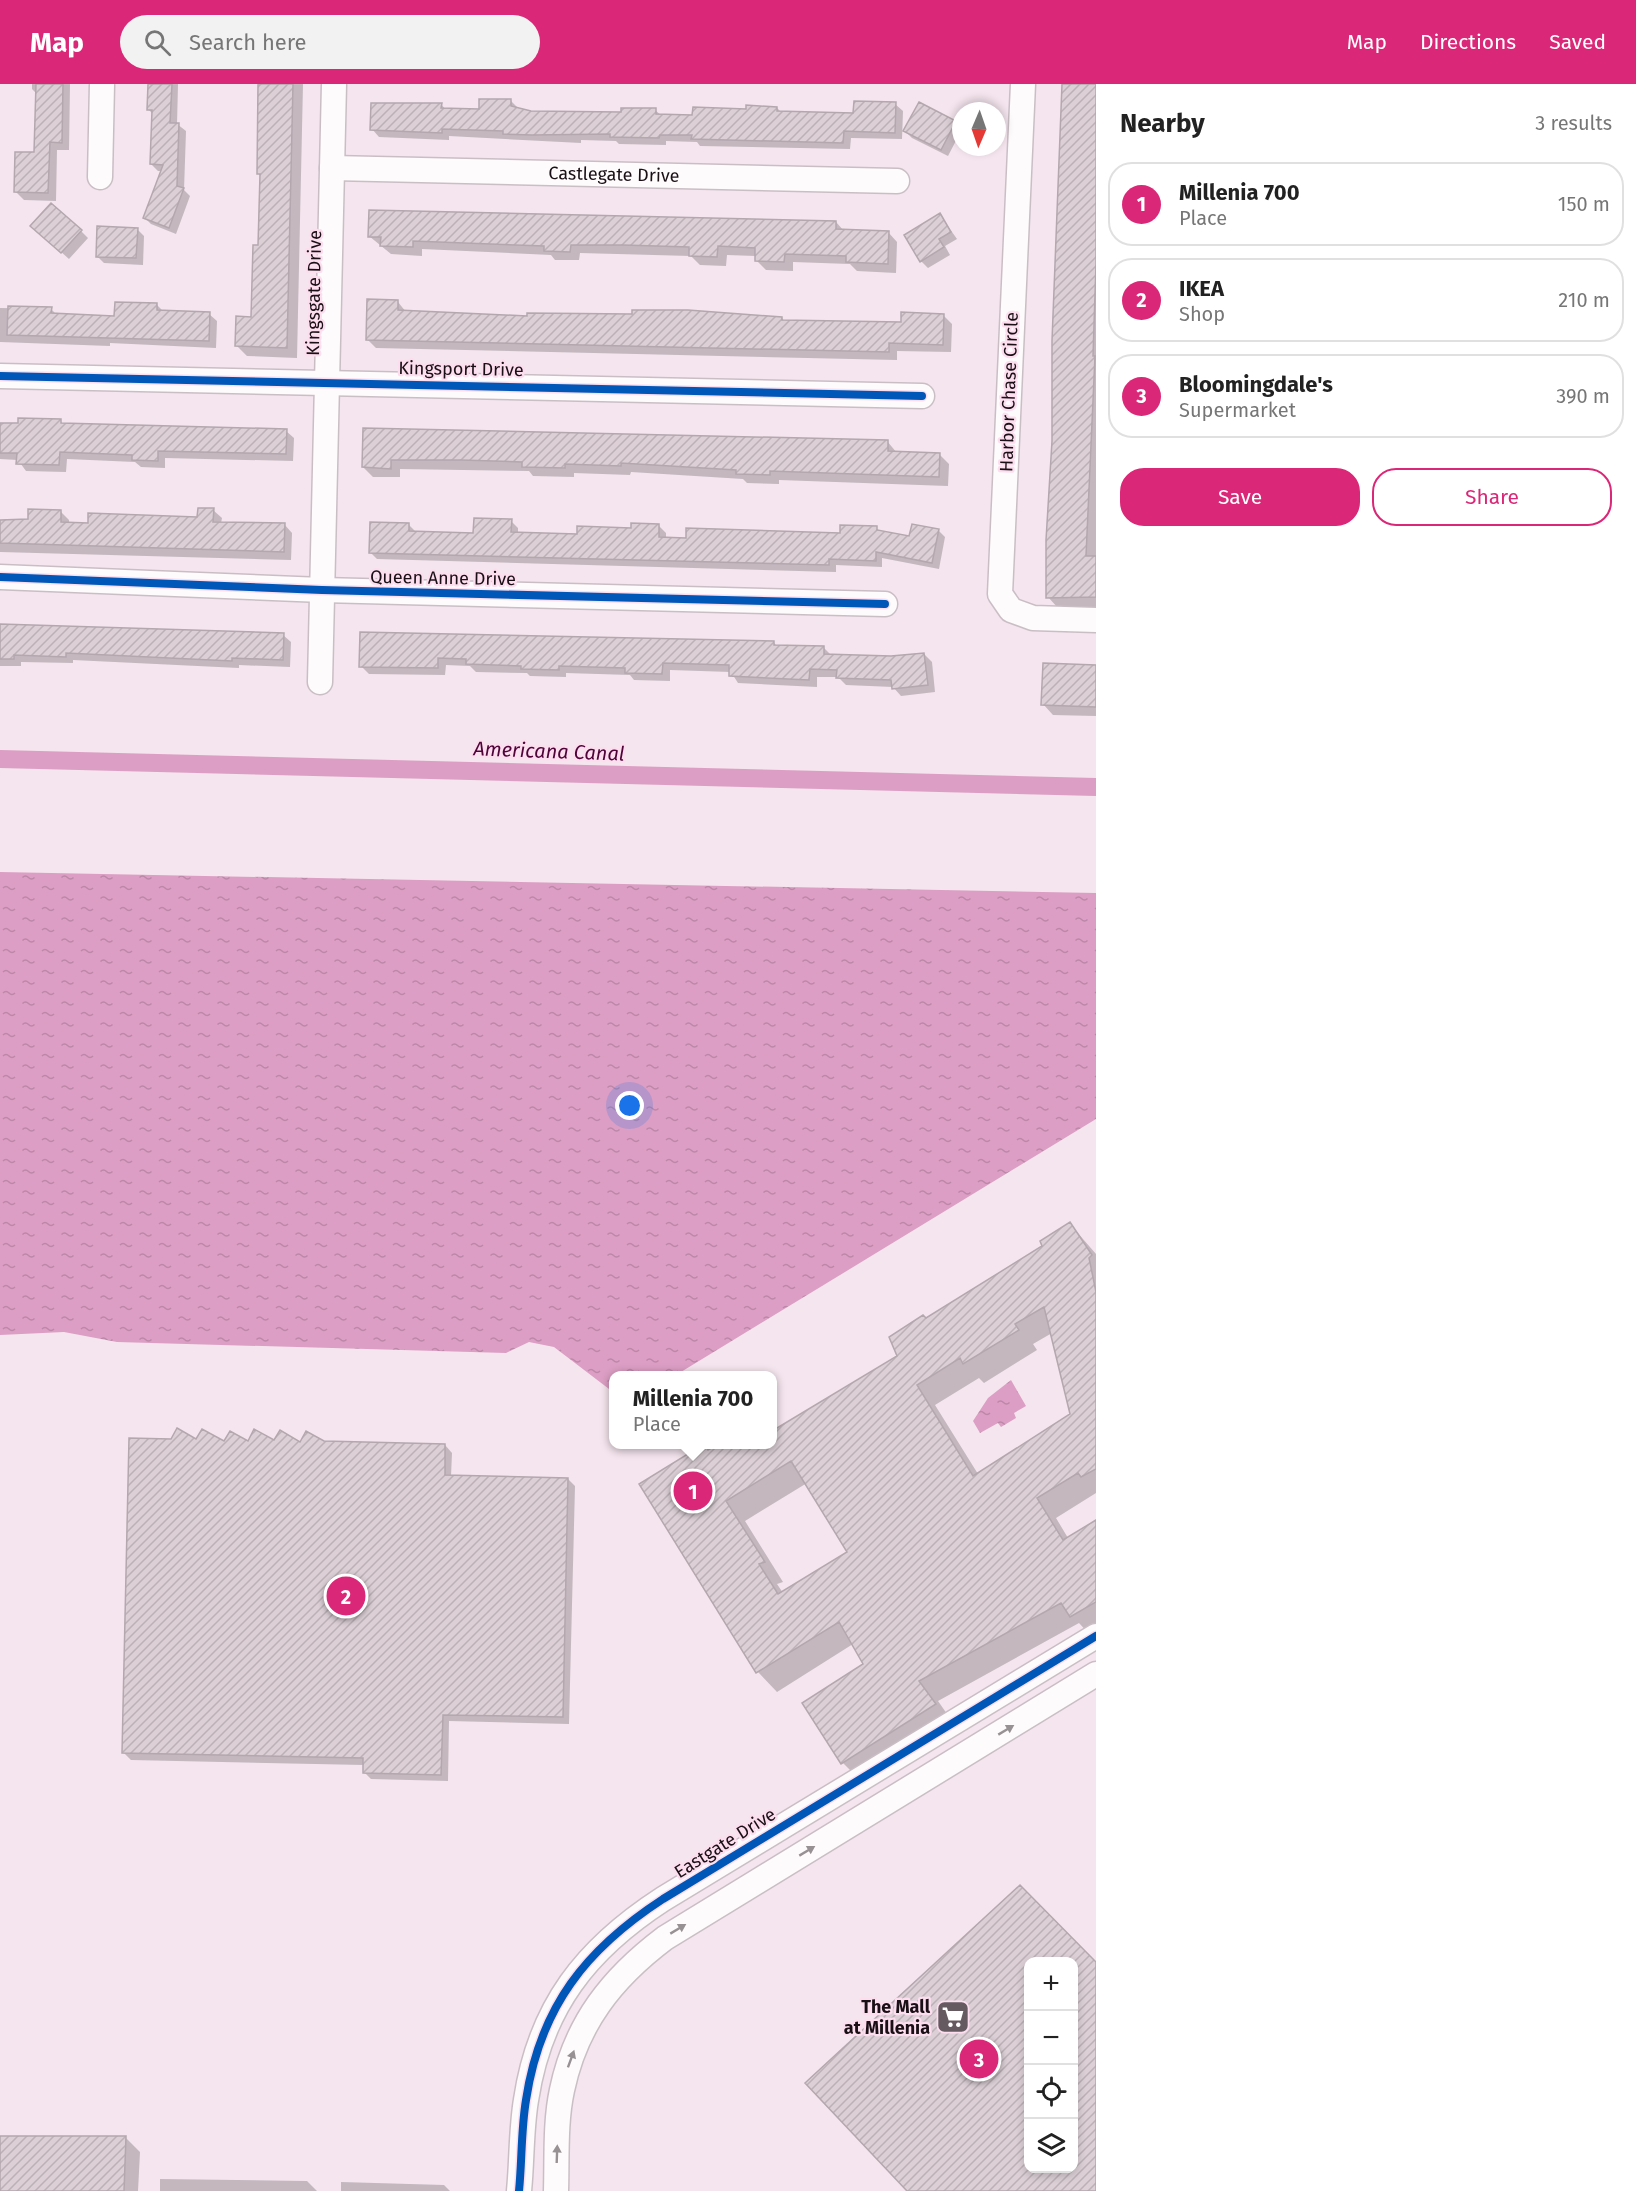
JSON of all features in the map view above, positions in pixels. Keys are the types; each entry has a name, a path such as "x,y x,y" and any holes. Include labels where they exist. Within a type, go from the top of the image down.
{"street":[{"path":"100,177 102,84"},
{"name":"Kingsgate Drive","path":"320,682 334,84"},
{"name":"Harbor Chase Circle","path":"1023,84 1000,594 1011,610 1033,618 1096,620"},
{"name":"Castlegate Drive","path":"332,168 897,181"},
{"name":"Kingsport Drive","path":"0,376 327,381 922,396"},
{"name":"Queen Anne Drive","path":"0,577 322,590 885,604"},
{"name":"Eastgate Drive","path":"519,2191 526,2101 541,2040 572,1980 610,1937 663,1899 1096,1636"},
{"path":"556,2191 560,2100 568,2066 588,2022 621,1973 664,1938 1096,1674"}],"water":[{"path":"0,872 1096,893 1096,1119 683,1371 609,1371 609,1389 554,1347 529,1342 506,1353 117,1342 64,1332 0,1335"},
{"path":"1011,1380 1026,1406 1014,1413 1016,1418 1001,1427 998,1423 980,1433 973,1421 988,1398"}],"building":[{"path":"36,84 63,84 62,143 50,142 48,193 14,192 15,152 34,152"},
{"path":"148,84 172,84 170,123 179,123 177,186 184,188 169,228 143,218 163,165 150,164 152,110 147,110"},
{"path":"258,84 293,84 287,348 235,346 236,316 251,317 253,245 258,245 260,174 257,174"},
{"path":"1062,84 1096,84 1096,264 1093,356 1095,356 1086,556 1096,556 1096,597 1046,598 1046,540 1052,441 1052,341"},
{"path":"479,99 511,99 511,106 531,111 621,112 621,108 656,108 656,114 692,115 693,107 746,109 746,105 777,107 777,111 853,113 854,101 896,102 895,133 844,131 843,143 691,139 692,135 660,135 659,138 610,137 610,134 503,134 503,131 442,129 442,133 370,130 371,103 442,103 441,108 479,109"},
{"path":"919,102 952,119 952,129 941,150 903,131"},
{"path":"51,203 82,230 61,253 30,226"},
{"path":"369,210 836,221 836,229 889,231 888,264 846,262 846,256 785,254 784,262 755,261 755,248 718,246 717,257 689,256 689,247 571,245 570,252 544,251 544,246 413,241 413,247 380,246 381,237 368,237"},
{"path":"940,213 951,232 939,239 944,247 920,262 904,235"},
{"path":"97,226 138,228 136,258 96,257"},
{"path":"367,299 398,300 398,310 527,316 527,313 632,314 632,310 688,310 782,317 782,320 901,322 901,312 944,314 943,345 889,343 889,352 366,340"},
{"path":"115,302 157,303 157,310 210,312 209,341 7,335 8,306 52,307 51,313 114,316"},
{"path":"18,418 61,419 61,423 287,429 286,454 158,451 158,461 132,460 132,455 60,452 59,465 16,464 17,453 0,453 0,423 18,423"},
{"path":"363,428 888,440 888,451 940,453 939,477 770,471 770,475 736,474 736,470 621,463 621,466 565,464 565,468 522,467 522,462 461,460 391,460 391,469 362,467"},
{"path":"198,508 214,508 213,522 285,523 284,552 0,543 0,520 28,519 28,509 61,510 61,522 88,523 88,513 197,517"},
{"path":"474,518 512,519 511,532 577,534 577,526 631,528 631,523 659,524 659,537 686,538 686,528 840,533 840,525 877,526 877,530 909,536 912,524 939,529 932,563 876,552 876,561 829,559 829,565 369,553 370,522 409,523 409,531 473,533"},
{"path":"0,624 284,633 283,660 232,658 232,661 66,653 66,657 14,655 14,659 0,659"},
{"path":"360,632 774,641 774,645 824,646 824,654 891,656 924,653 928,685 892,689 891,680 836,678 837,670 810,669 809,680 729,676 729,665 663,663 662,674 625,673 625,668 559,666 559,670 521,669 521,666 466,664 466,659 438,658 438,668 359,667"},
{"path":"1043,663 1096,665 1096,707 1041,705"},
{"path":"1070,1222 1092,1255 1089,1258 1096,1292 1096,1469 1081,1477 1078,1473 1037,1498 1063,1540 1096,1520 1096,1602 1070,1617 1061,1603 919,1681 936,1704 841,1764 802,1703 863,1664 839,1622 756,1673 639,1484 696,1449 777,1449 777,1428 897,1356 889,1337 923,1315 926,1318 1042,1246 1040,1241","holes":["1044,1307 1070,1414 973,1476 917,1385 960,1358 963,1364 1019,1330 1015,1324","791,1461 847,1552 778,1594 759,1564 765,1562 726,1501"]},
{"path":"177,1428 196,1439 202,1429 224,1441 230,1431 248,1441 254,1429 274,1440 280,1430 300,1442 306,1431 324,1441 445,1444 445,1475 568,1478 563,1717 443,1715 441,1775 363,1773 363,1758 122,1753 129,1438 171,1439"},
{"name":"The Mall at Millenia","path":"1020,1885 1096,1962 1096,2191 907,2191 805,2083"},
{"path":"0,2136 126,2136 124,2191 0,2191"}],"waterway":[{"name":"Americana Canal","path":"0,759 1096,787"}],"cycle path":[{"path":"0,376 922,396"},
{"path":"0,577 322,590 885,604"},
{"path":"519,2191 526,2100 542,2036 571,1983 611,1938 663,1899 1096,1636"}],"place":[{"name":"Millenia 700","path":"693,1491"},
{"name":"IKEA","path":"346,1596"},
{"name":"The Mall at Millenia","path":"953,2017"},
{"name":"Bloomingdale's","path":"979,2059"}]}
